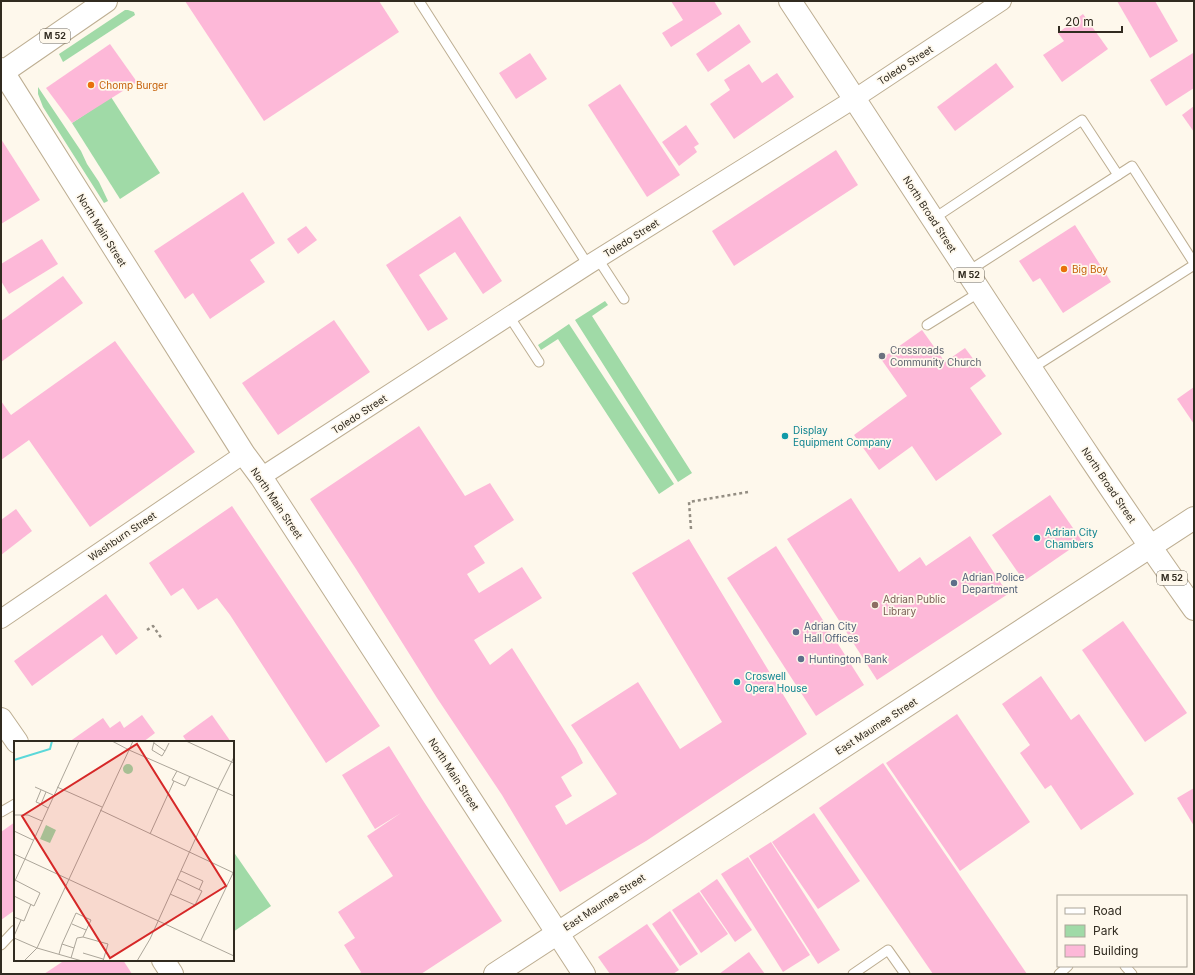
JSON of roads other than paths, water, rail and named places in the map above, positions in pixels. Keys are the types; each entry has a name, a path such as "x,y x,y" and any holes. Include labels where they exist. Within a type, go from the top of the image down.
{"street":[{"name":"M 52","path":"2,71 106,1"},
{"name":"North Broad Street","path":"790,1 1031,370 1134,521 1150,547"},
{"name":"Toledo Street","path":"261,477 509,316 854,99 1002,1"},
{"name":"North Main Street","path":"2,71 244,454 261,477 584,974"},
{"name":"Washburn Street","path":"1,619 244,454"},
{"name":"East Maumee Street","path":"495,974 1194,518"},
{"name":"M 52","path":"1150,547 1194,609"},
{"path":"1,719 16,741"},
{"path":"164,961 172,974"}],"lane":[{"path":"419,1 594,262 624,299"},
{"path":"933,219 1082,120 1118,174"},
{"path":"967,272 1132,166 1194,264 1031,370"},
{"path":"927,325 980,292"},
{"path":"509,316 538,362"},
{"path":"1,812 14,805"},
{"path":"1,945 14,931"},
{"path":"853,974 888,950 905,974"},
{"path":"1058,974 1067,967"}],"place":[{"name":"Chomp Burger","path":"91,85"},
{"name":"Big Boy","path":"1064,269"},
{"name":"Crossroads Community Church","path":"882,356"},
{"name":"Display Equipment Company","path":"785,436"},
{"name":"Adrian City Chambers","path":"1037,538"},
{"name":"Adrian Police Department","path":"954,583"},
{"name":"Adrian Public Library","path":"875,605"},
{"name":"Adrian City Hall Offices","path":"796,632"},
{"name":"Huntington Bank","path":"801,659"},
{"name":"Croswell Opera House","path":"737,682"}]}
